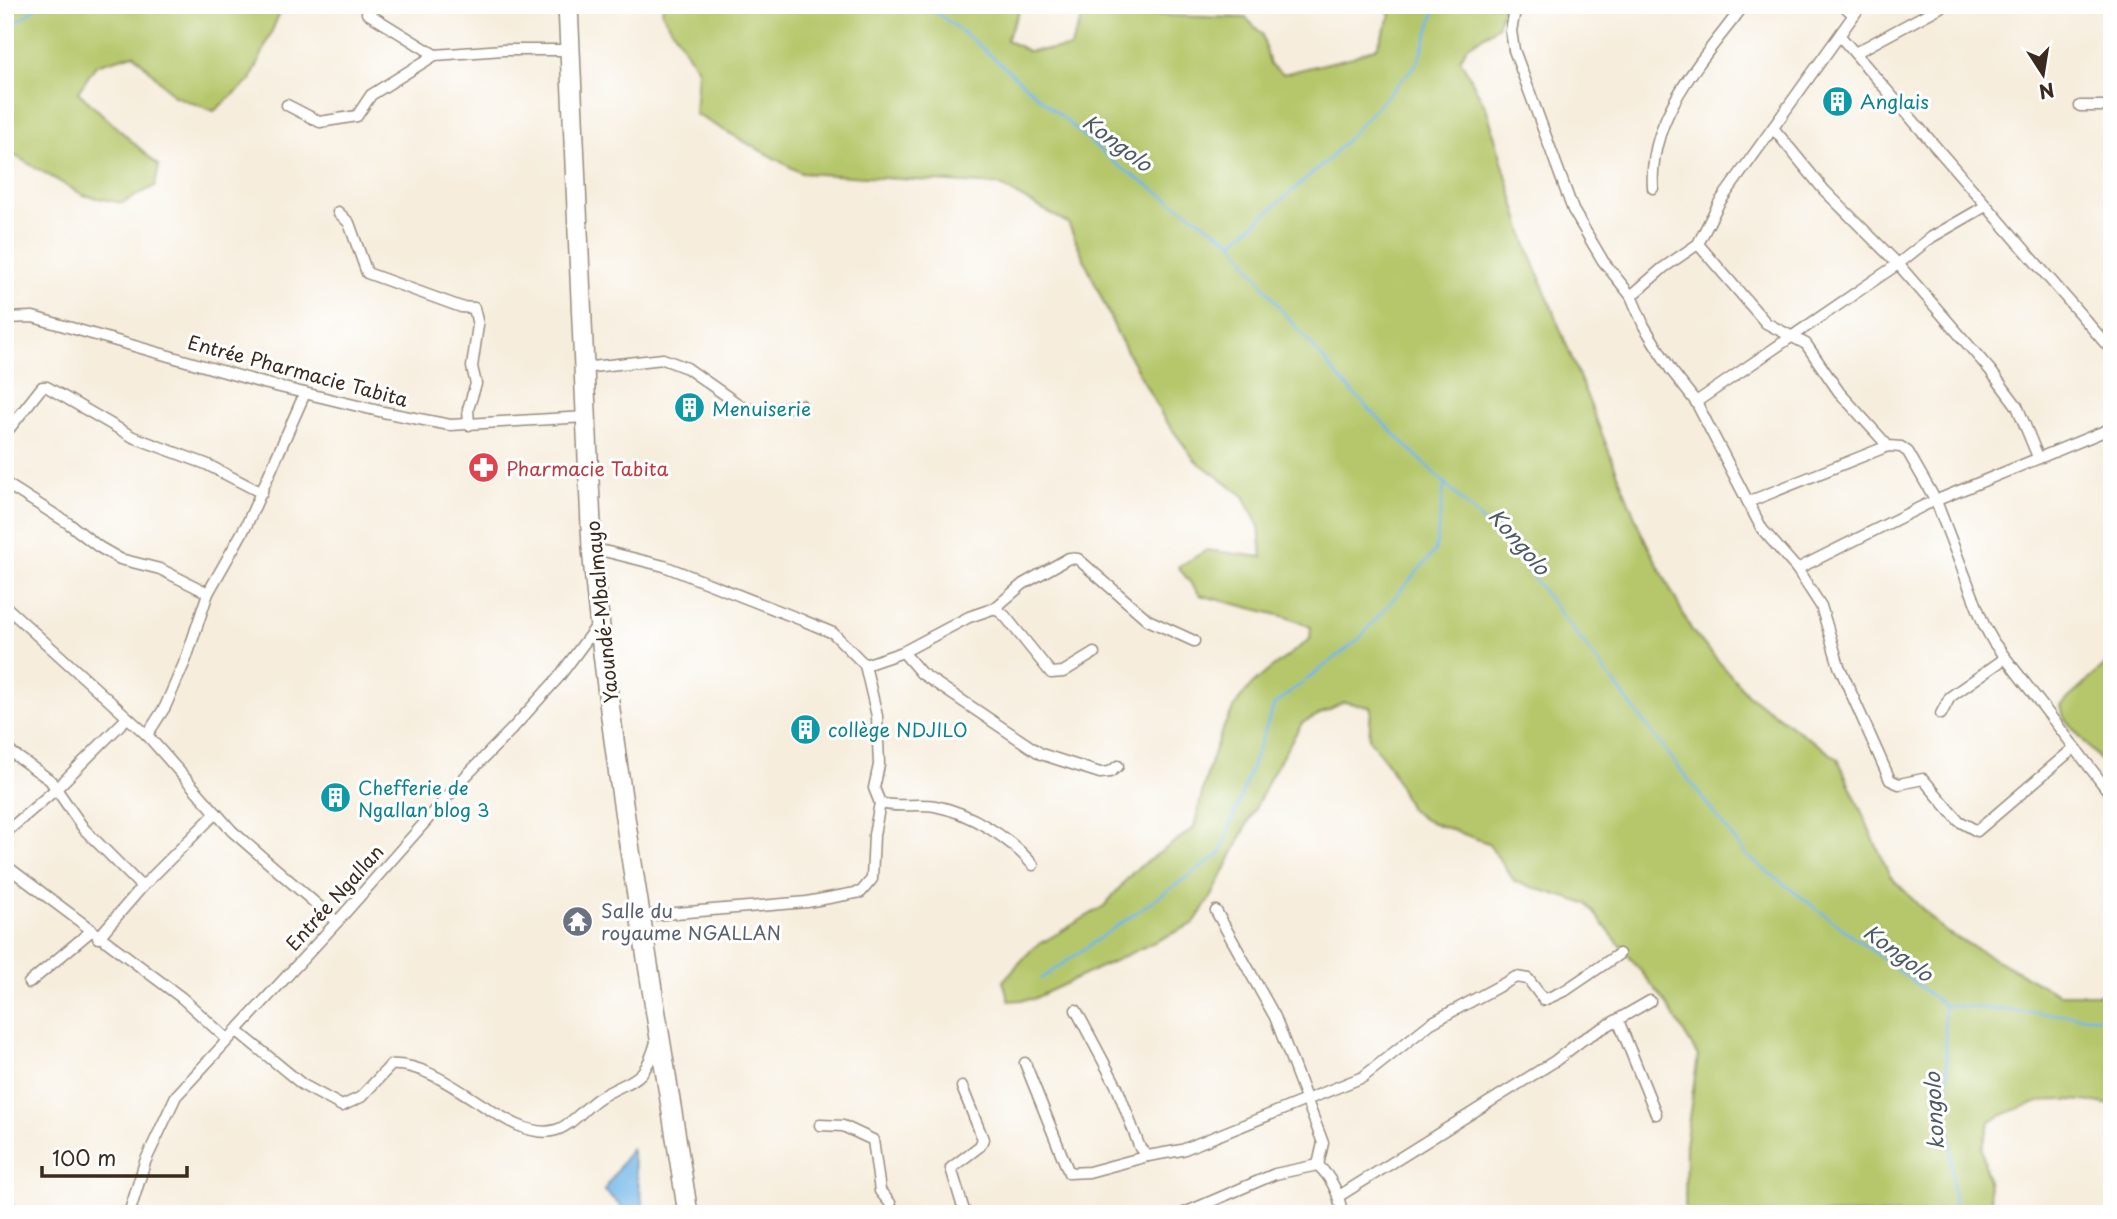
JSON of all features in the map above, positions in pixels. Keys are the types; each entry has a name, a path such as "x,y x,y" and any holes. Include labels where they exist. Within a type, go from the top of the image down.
{"highway":[{"name":"Yaoundé-Mbalmayo","path":"568,5 592,548 599,623 640,916 688,1214"}],"street":[{"path":"1516,5 1511,31 1514,50 1573,211 1603,261 1631,296 1644,326 1671,370 1696,402 1762,529 1797,569 1821,606 1839,666 1849,681 1862,722 1894,783 1923,779 1959,821 1977,831 2074,748"},
{"path":"1653,188 1651,164 1669,111 1700,61 1744,5"},
{"path":"1631,296 1663,268 1698,244 1719,203 1857,10 1843,5"},
{"path":"1855,53 1944,5"},
{"path":"367,13 435,55"},
{"path":"1840,36 1896,98 1984,207 2112,351"},
{"path":"287,105 320,121 357,116 371,95 435,55 503,50 570,50"},
{"path":"2080,106 2112,106"},
{"path":"1773,128 1824,190 1898,264 2017,406 2038,457"},
{"path":"1696,402 1898,264 1932,237 1984,207"},
{"path":"338,212 349,223 367,273 461,307 474,308 478,326 472,367 475,384 473,402 468,409 469,425"},
{"path":"1698,244 1766,323 1777,332 1793,335 1806,344 1839,392 1888,446"},
{"name":"Entrée Pharmacie Tabita","path":"5,318 33,317 305,393 450,425 586,417"},
{"path":"583,368 663,359 688,368 745,409 766,410 801,405"},
{"path":"5,434 42,387 47,387 133,437 206,464 262,493"},
{"path":"147,735 165,707 186,659 208,593 262,493 305,393"},
{"path":"1797,569 1936,501 2112,428"},
{"path":"1748,502 1888,446 1901,447 1908,452 1936,501 1984,625 2004,659 2112,796"},
{"path":"5,482 120,559 160,569 208,593"},
{"path":"592,548 664,566 833,634 865,665 877,716 879,765 874,788 880,803 874,835 872,879 861,892 807,902 640,916"},
{"path":"865,665 903,652 969,617 995,608 1023,584 1062,560 1077,559 1148,620 1194,641"},
{"path":"5,606 147,735 216,813 266,862 337,922"},
{"path":"995,608 1005,616 1052,673 1058,674 1094,653"},
{"name":"Entrée Ngallan","path":"129,1214 145,1162 176,1096 558,678 599,623"},
{"path":"903,652 921,673 1041,754 1100,773 1110,772 1118,766"},
{"path":"1941,714 1950,697 2004,659"},
{"path":"5,833 56,789 127,718"},
{"path":"5,748 34,766 56,789 84,829 142,887"},
{"path":"880,803 937,807 959,814 1019,849 1033,865"},
{"path":"29,983 95,935 216,813"},
{"path":"5,865 182,998 227,1039"},
{"path":"1216,911 1275,1017 1323,1143 1318,1165"},
{"path":"1026,1063 1069,1173 1089,1172 1182,1150 1363,1077 1431,1023 1516,977 1528,979 1544,1000 1566,990 1619,954"},
{"path":"1339,1196 1650,1001"},
{"path":"1076,1010 1111,1076 1140,1148 1148,1156"},
{"path":"1618,1020 1656,1114"},
{"path":"236,1030 303,1085 342,1106 361,1097 391,1065 401,1064 435,1076 517,1126 545,1134 561,1129 589,1104 643,1075 650,1062 659,1029"},
{"path":"962,1087 983,1139 980,1146 951,1168 965,1214"},
{"path":"820,1125 843,1126 873,1140 880,1191 890,1203 893,1214"},
{"path":"1318,1165 1329,1177 1339,1196 1343,1214"},
{"path":"1182,1214 1275,1174 1318,1165"},
{"path":"5,1204 23,1214"}],"green space":[{"path":"5,5 283,5 251,80 214,111 174,96 134,54 96,65 78,92 159,166 155,186 122,203 83,195 5,150"},
{"path":"663,5 1022,5 1006,40 1028,51 1070,48 1087,5 1172,16 1246,18 1262,34 1270,65 1283,74 1353,57 1377,47 1391,15 1381,5 1504,5 1497,27 1467,47 1460,59 1487,110 1526,243 1641,532 1692,631 1748,695 1838,759 1890,876 1944,931 2058,994 2112,994 2112,1105 2077,1100 2049,1101 2022,1107 1990,1121 1982,1149 1994,1214 1685,1214 1686,1139 1698,1056 1664,1000 1587,904 1515,882 1488,843 1425,820 1410,809 1390,767 1369,739 1371,707 1344,702 1302,723 1272,774 1212,896 1193,924 1033,999 1009,1001 1003,981 1033,948 1104,906 1134,871 1194,828 1213,753 1229,717 1250,687 1310,639 1311,627 1286,617 1200,595 1178,567 1207,550 1262,557 1259,527 1244,496 1195,460 1163,417 1118,335 1068,223 999,185 801,173 695,114 698,70 662,13"},
{"path":"2112,659 2112,774 2064,718 2061,705"}],"water":[{"path":"631,1149 645,1214 629,1214 604,1190"}],"waterway":[{"path":"5,31 40,5"},
{"name":"Kongolo","path":"926,5 973,40 1116,164 1233,242 1279,307 1346,386 1511,549 1747,856 1944,1005 2112,1019"},
{"path":"1233,242 1328,160 1418,62 1437,5"},
{"path":"1041,979 1220,854 1274,705 1358,640 1435,551 1445,482"},
{"name":"kongolo","path":"1944,1005 1953,1195 1958,1214"}],"place":[{"name":"Anglais","path":"1837,101"},
{"name":"Menuiserie","path":"689,408"},
{"name":"Pharmacie Tabita","path":"483,468"},
{"name":"collège NDJILO","path":"805,729"},
{"name":"Chefferie de Ngallan blog 3","path":"335,798"},
{"name":"Salle du royaume NGALLAN","path":"578,921"}]}
